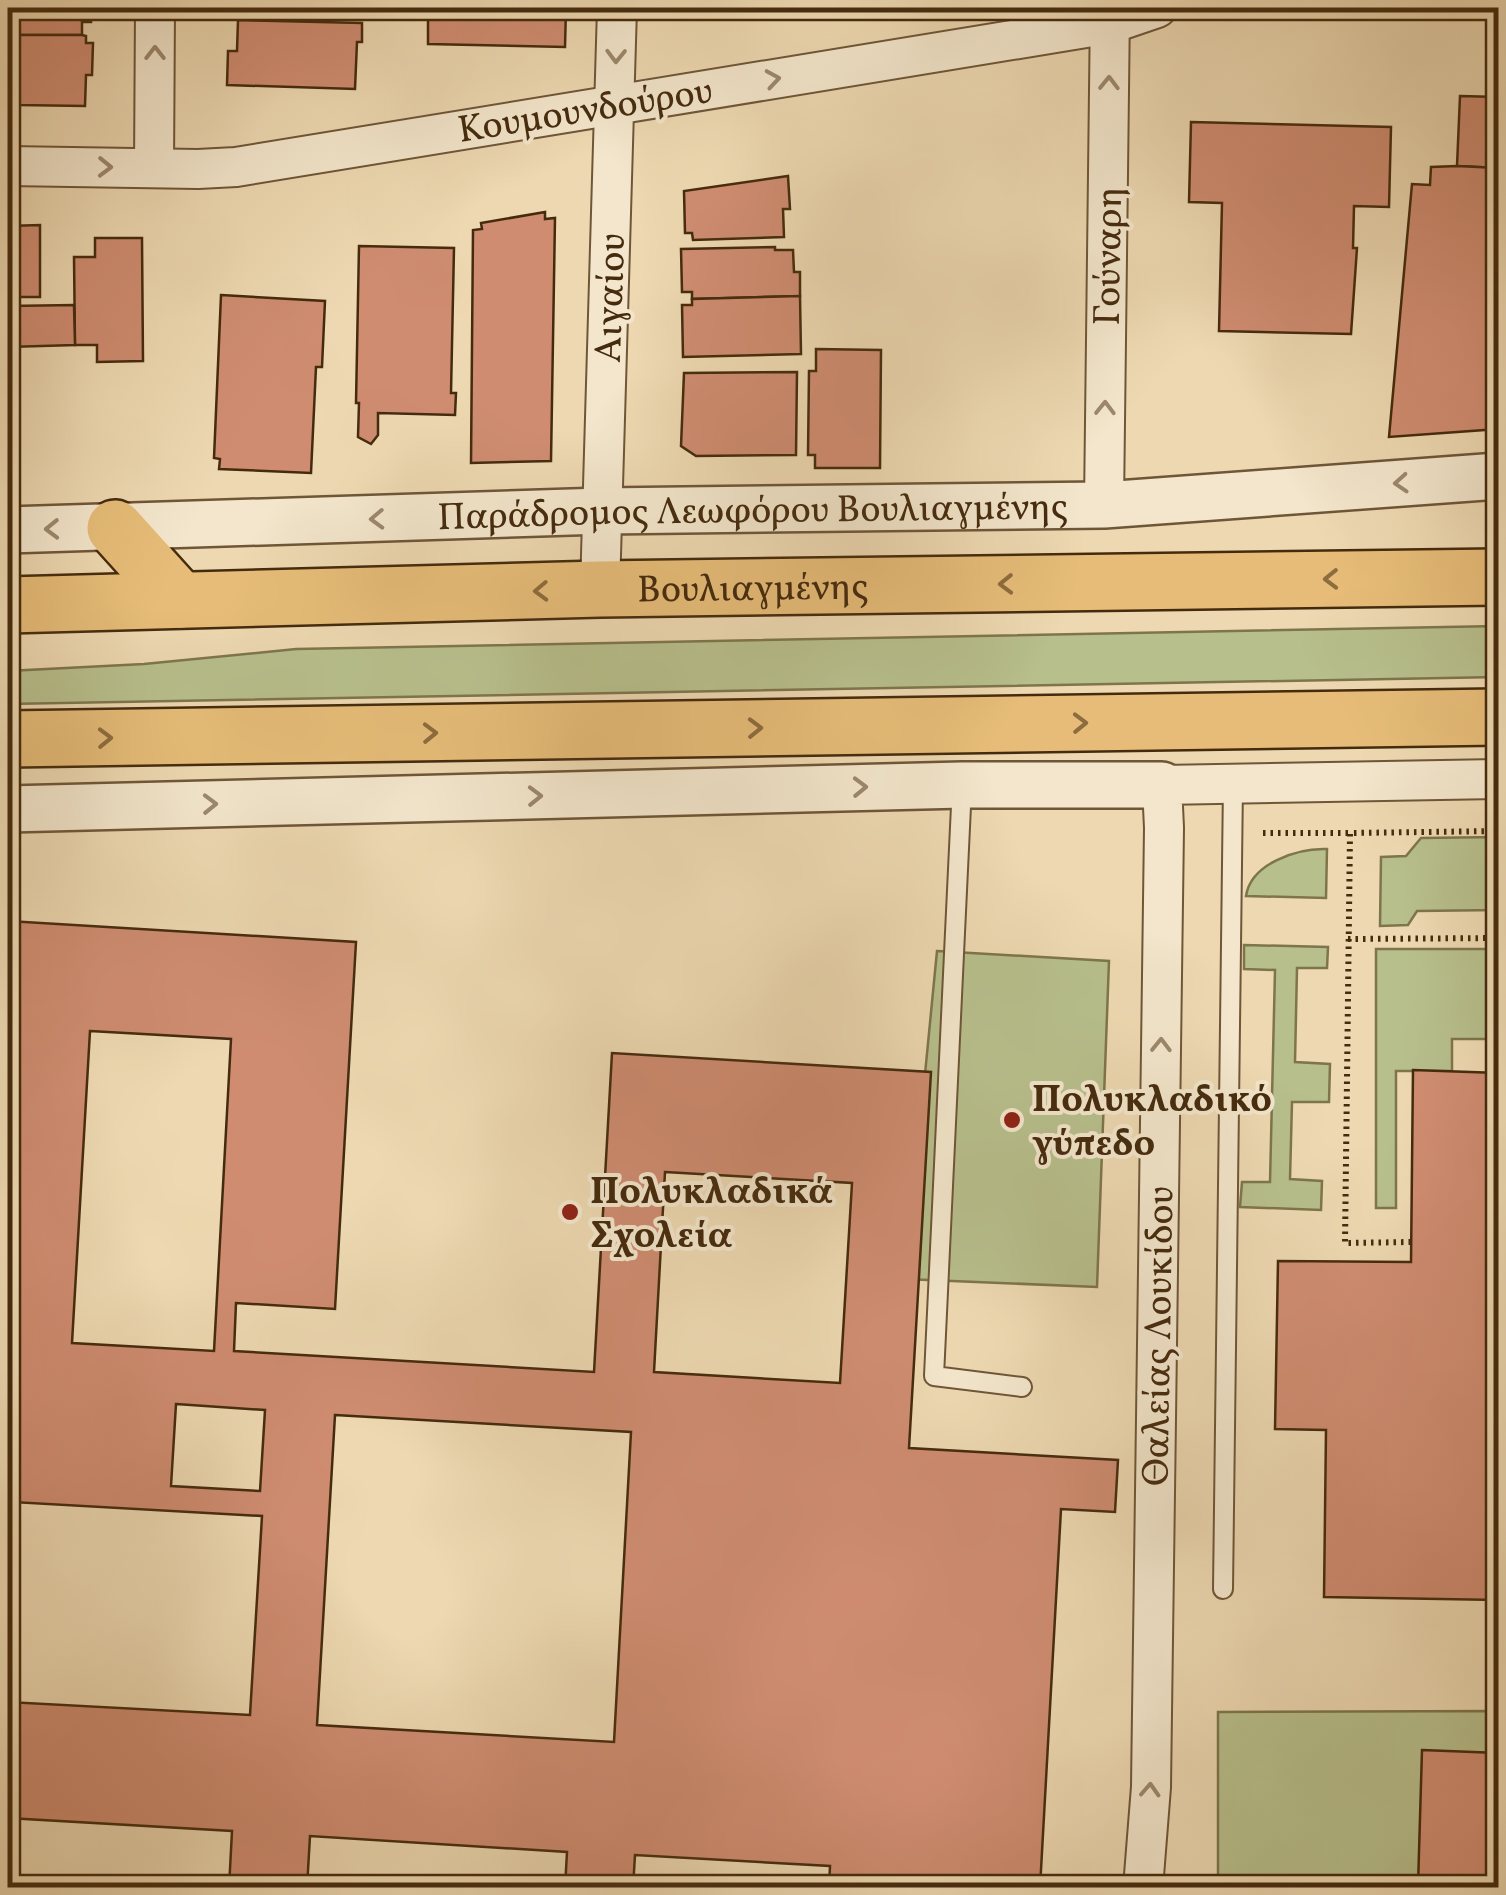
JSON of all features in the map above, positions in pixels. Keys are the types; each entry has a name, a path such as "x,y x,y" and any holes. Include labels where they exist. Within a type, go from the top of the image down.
{"main road":[{"path":"114,528 180,600"},
{"name":"Βουλιαγμένης","path":"17,596 180,600 600,589 1498,577"},
{"path":"8,739 1498,717"}],"street":[{"path":"154,168 155,8"},
{"name":"Αιγαίου","path":"600,589 617,8"},
{"name":"Κουμουνδούρου","path":"8,166 236,166 616,104 1157,8"},
{"name":"Γούναρη","path":"1104,505 1110,16"},
{"name":"Παράδρομος Λεωφόρου Βουλιαγμένης","path":"8,530 603,511 1104,505 1498,476"},
{"path":"8,809 962,784 1498,779"},
{"name":"Θαλείας Λουκίδου","path":"1143,1888 1151,1767 1162,784"}],"lane":[{"path":"962,784 934,1376 1022,1386"},
{"path":"1223,1589 1233,784"}],"path":[{"path":"1411,1242 1345,1243 1350,833 1498,831"},
{"path":"1348,939 1498,938"}],"green space":[{"path":"1498,626 1498,677 8,704 8,671 144,664 296,649"},
{"path":"1498,837 1498,910 1417,911 1408,925 1380,926 1381,857 1406,856 1421,838"},
{"path":"1327,849 1326,898 1246,896 1250,884 1266,866 1303,851"},
{"path":"1244,945 1328,947 1327,968 1297,968 1295,1062 1330,1064 1329,1102 1292,1102 1290,1179 1322,1181 1321,1210 1240,1207 1242,1182 1270,1182 1275,970 1244,969"},
{"path":"1376,949 1498,949 1498,1073 1494,1039 1452,1039 1452,1071 1396,1071 1396,1208 1376,1208"},
{"name":"Πολυκλαδικό γύπεδο","path":"937,951 1109,961 1097,1287 905,1279"},
{"path":"1498,1711 1498,1887 1218,1888 1218,1712"}],"building":[{"path":"9,8 91,8 91,22 82,22 82,35 8,35"},
{"path":"226,8 328,8 328,14 315,14 315,22 245,20 245,14 226,14"},
{"path":"428,8 566,8 565,47 428,44"},
{"path":"840,8 840,13 772,11"},
{"path":"238,20 362,23 355,89 227,85 228,51 237,51"},
{"path":"19,35 82,35 86,36 86,43 93,43 92,75 86,75 85,106 18,105 18,74 11,74 11,44 18,44"},
{"path":"1460,96 1498,97 1498,168 1457,166"},
{"path":"1191,122 1391,127 1389,207 1354,206 1353,248 1357,248 1351,334 1219,331 1222,203 1189,202"},
{"path":"1431,167 1498,168 1498,429 1389,437 1412,184 1430,185"},
{"path":"788,176 790,209 783,209 784,237 693,240 692,233 685,233 684,191"},
{"path":"545,212 545,219 555,218 551,461 471,463 473,230 482,229 481,223"},
{"path":"40,225 40,297 8,297 8,226"},
{"path":"95,238 142,238 143,361 97,362 97,345 75,345 74,257 95,257"},
{"path":"359,246 454,248 451,393 456,393 455,415 378,413 378,435 371,444 358,437"},
{"path":"681,249 793,250 794,272 800,272 800,296 692,299 692,292 682,292"},
{"path":"221,295 325,301 322,367 316,367 311,473 219,469 220,459 214,458"},
{"path":"800,296 801,354 683,357 682,305 692,305 692,299"},
{"path":"74,305 75,345 8,347 8,306"},
{"path":"816,349 881,350 880,468 815,468 815,455 808,455 809,371 816,371"},
{"path":"797,372 796,455 696,456 681,446 684,373"},
{"path":"8,921 356,942 335,1309 236,1303 234,1351 594,1372 612,1053 931,1072 909,1448 1118,1460 1115,1512 1061,1509 1040,1888 829,1888 830,1866 635,1855 633,1888 565,1888 567,1852 310,1836 307,1888 229,1888 232,1831 8,1818 8,1702 250,1715 262,1516 13,1502 8,1595","holes":["90,1031 231,1039 214,1351 72,1343","665,1172 852,1183 840,1383 654,1372","176,1404 265,1410 260,1491 171,1486","335,1415 631,1432 614,1742 317,1725"]},
{"path":"1413,1070 1498,1073 1498,1600 1324,1597 1326,1430 1275,1429 1278,1261 1411,1262"},
{"path":"1422,1750 1498,1753 1498,1888 1418,1886"}],"place":[{"name":"Πολυκλαδικό γύπεδο","path":"1012,1120"},
{"name":"Πολυκλαδικά Σχολεία","path":"570,1212"}]}
